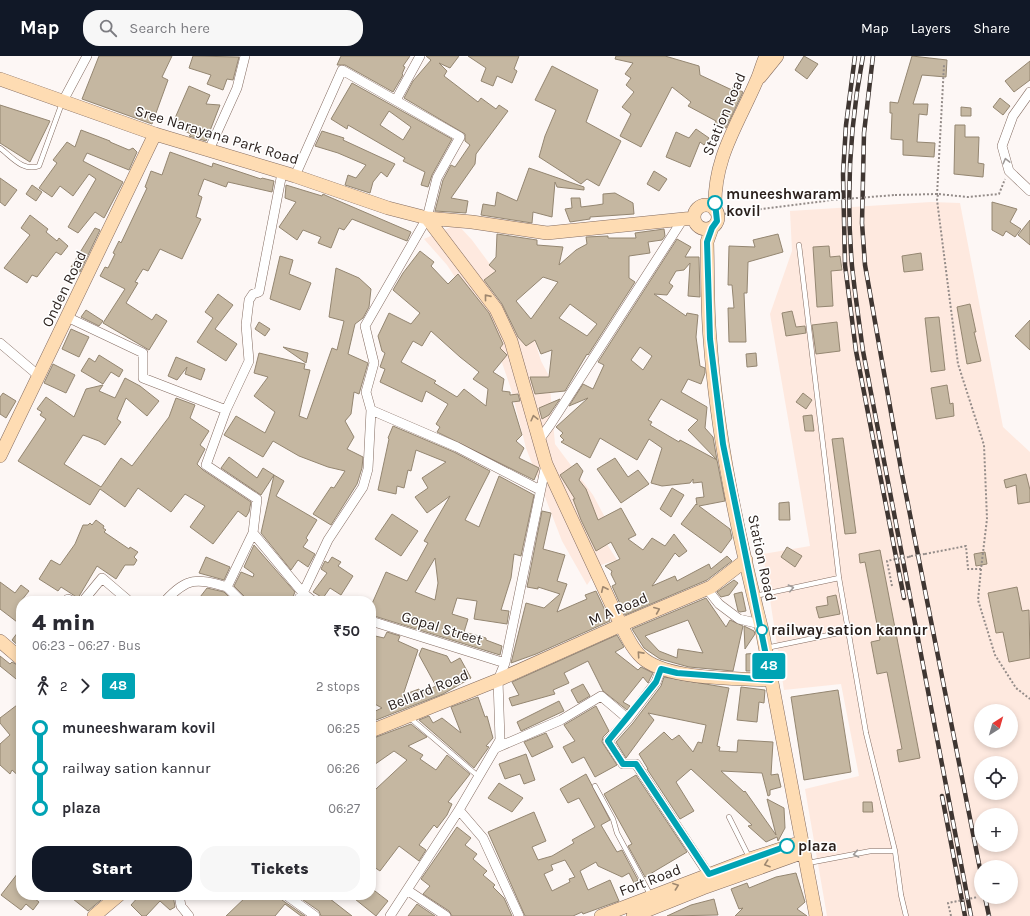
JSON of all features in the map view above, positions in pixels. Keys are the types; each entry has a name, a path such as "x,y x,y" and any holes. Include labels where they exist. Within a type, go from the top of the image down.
{"main road":[{"name":"Station Road","path":"712,210 726,144 768,56"},
{"name":"Sree Narayana Park Road","path":"0,79 155,134 296,176 388,208 427,218 472,222 547,233 697,223"},
{"name":"Onden Road","path":"0,456 155,134"},
{"path":"712,210 717,221 697,223 695,212 712,210"},
{"path":"427,218 496,309 512,341 546,464 621,625 633,647 644,659 661,669 677,673 771,680"},
{"name":"Station Road","path":"697,223 707,242 711,347 723,444 753,596 765,648 816,916"},
{"name":"M A Road","path":"498,680 621,625 707,589 746,560"},
{"path":"0,641 16,655"},
{"name":"Bellard Road","path":"376,728 498,680"},
{"name":"Fort Road","path":"604,915 750,859 804,852"},
{"name":"Fort Road","path":"633,916 703,888 804,852"},
{"path":"94,916 113,900"}],"street":[{"path":"63,101 87,56"},
{"path":"209,150 237,88 245,56"},
{"path":"396,100 420,56"},
{"path":"296,176 342,70 460,137 437,178 427,218 365,326 374,363 366,392 371,410 368,469 363,487 328,540 300,596"},
{"path":"1030,92 1012,116 1002,146 1009,171 1030,191"},
{"path":"226,587 253,533 256,499 206,464 226,410 248,361 246,325 249,300 253,294 259,292 282,173"},
{"path":"539,440 697,223"},
{"path":"67,317 143,353 143,378 226,410"},
{"path":"0,343 39,376"},
{"path":"371,410 457,447 540,490"},
{"path":"390,916 459,810 500,740 498,680 505,663 546,464"},
{"path":"253,533 299,596"},
{"path":"87,596 102,578 122,596"},
{"path":"171,596 184,585 192,582 206,581 226,587 236,596"},
{"path":"707,589 719,604 739,619 760,624"},
{"name":"Gopal Street","path":"376,623 505,663"},
{"path":"661,669 656,682 628,719 608,741 623,764 636,764 709,874"},
{"path":"496,748 561,720 600,696 628,719"},
{"path":"459,810 483,838 519,916"},
{"path":"407,890 446,916"},
{"path":"180,900 181,906 189,916"},
{"path":"293,900 315,916"}],"lane":[{"path":"0,148 25,168 39,166 63,101"},
{"path":"799,244 839,578 866,733 895,851 901,895 906,916"},
{"path":"753,596 839,578"},
{"path":"765,648 848,630"},
{"path":"408,715 479,777"},
{"path":"595,786 613,819 616,833 651,896"},
{"path":"729,816 750,859"},
{"path":"804,852 895,851"}],"path":[{"path":"944,65 937,200 958,364 984,445 988,519 978,600 995,655 1016,688 1030,699"},
{"path":"712,210 895,195 938,194 968,197 999,194 1009,171"},
{"path":"937,200 938,194"},
{"path":"892,586 887,561 910,556 966,546 968,569 981,569"},
{"path":"951,916 948,903 974,898"}],"shaded area":[{"path":"931,202 960,203 1003,427 1030,452 1030,916 827,916 805,789 859,776 841,684 784,690 763,554 810,546 770,314 792,251 790,211"},
{"path":"460,223 458,225 472,240 506,286 534,338 541,361 549,376 555,444 593,495 609,525 605,541 617,560 601,565 587,585 562,541 526,448 511,389 491,331 447,265 424,239"}],"building":[{"path":"99,56 172,56 162,77 168,80 152,124 82,99"},
{"path":"193,56 239,57 233,80 227,79 223,90 207,84 211,75 189,68"},
{"path":"341,56 410,56 403,66 405,67 402,74 403,75 393,92 345,65 337,65"},
{"path":"426,56 459,56 450,68 439,63 447,71 444,76 478,102 481,98 496,109 499,105 508,111 476,154 475,164 451,198 468,201 466,213 435,211 443,180 451,165 455,167 470,145 465,141 465,134 404,98 413,81 431,60"},
{"path":"468,56 519,56 514,69 517,71 512,83 497,76 493,86 481,81 486,68"},
{"path":"616,56 665,56 699,66 700,75 732,90 733,87 743,92 726,128 688,106 691,102 672,87 641,147 620,136 631,114 622,107 634,92 626,85 631,78 625,74 633,63 615,59"},
{"path":"804,56 818,64 807,79 795,70"},
{"path":"912,56 947,60 946,77 922,75 913,104 928,104 927,115 919,114 917,142 935,143 934,157 903,155 903,140 891,139 892,113 890,113 890,102 898,103"},
{"path":"1030,61 1030,80 1014,92 1005,81"},
{"path":"552,66 598,90 586,122 621,141 599,186 587,179 581,184 539,157 545,136 556,110 535,100"},
{"path":"352,83 452,139 432,175 428,187 421,185 425,172 403,161 405,158 348,125 347,129 331,119","holes":["389,111 411,127 403,140 380,125"]},
{"path":"189,86 210,95 206,104 220,105 206,141 189,136 191,134 172,125"},
{"path":"1000,98 1010,106 1003,115 993,107"},
{"path":"0,105 50,121 30,162 0,143"},
{"path":"961,107 971,108 971,116 961,116"},
{"path":"955,125 965,125 965,137 979,137 978,163 984,164 983,177 954,174"},
{"path":"696,129 709,138 704,145 700,142 690,167 666,157 676,132 689,138"},
{"path":"81,130 129,150 133,148 137,152 129,170 87,153 83,161 123,182 104,218 95,212 78,233 68,227 96,179 89,174 73,196 60,186 52,197 39,188 57,163 53,160 67,142 75,147"},
{"path":"322,131 344,138 343,140 395,164 387,177 381,172 373,182 370,193 345,185 348,175 356,178 366,165 338,153 315,146"},
{"path":"170,152 212,167 213,163 261,179 274,181 272,192 228,182 226,187 204,179 198,195 202,197 196,217 201,219 182,259 160,249 148,271 143,269 135,282 138,283 126,303 152,320 156,314 167,321 149,350 103,323 125,289 100,276 105,267 108,268 115,254 113,253 119,241 121,243 147,188 145,187 151,171 162,175"},
{"path":"529,168 584,187 584,190 557,187 555,182 552,217 533,212 532,223 481,215 483,204 495,206 497,192 517,201"},
{"path":"654,171 667,179 659,191 647,184"},
{"path":"0,178 17,190 5,206 0,202"},
{"path":"32,185 42,192 36,201 26,194"},
{"path":"286,185 322,196 323,194 411,232 407,241 352,219 344,230 339,228 331,248 318,243 321,237 303,230 297,240 279,227 296,202 285,198"},
{"path":"615,193 633,203 634,214 590,217 590,219 570,222 565,209 572,208 571,198 580,198 581,207 603,204 603,194"},
{"path":"992,202 1017,209 1010,222 1021,229 1015,237 1006,231 1003,236 992,230"},
{"path":"30,215 48,229 46,232 57,241 59,238 68,246 61,255 56,252 37,277 32,275 27,283 4,268 30,235 21,228"},
{"path":"1030,220 1030,245 1018,235"},
{"path":"95,228 100,230 80,272 71,267"},
{"path":"664,229 665,236 662,240 648,242 650,253 629,256 629,278 635,282 588,355 587,354 565,391 535,394 530,377 549,377 552,350 541,354 535,340 526,346 518,337 502,304 484,280 496,271 489,265 496,257 497,234 537,240 537,245 563,247 559,265 576,250 587,244 586,237 608,236 608,238 636,238 635,233","holes":["543,277 558,282 531,319 516,301","570,304 597,324 587,336 559,318"]},
{"path":"778,234 783,252 748,262 747,293 744,293 746,342 729,342 728,308 734,308 732,285 728,285 729,246 755,247 753,240"},
{"path":"677,239 691,247 685,257 699,257 700,297 688,296 690,263 684,270 676,271 669,283 673,286 667,295 654,294 686,316 687,313 698,315 696,337 700,366 705,368 705,373 701,384 688,379 681,392 707,407 705,428 713,437 725,501 699,506 730,529 732,538 721,553 681,524 696,504 697,505 696,498 704,497 702,482 693,483 693,479 690,483 662,486 651,483 662,448 649,439 637,460 600,438 590,458 561,442 564,440 560,436 563,433 556,427 588,398 569,406 583,384 593,389 604,365 598,362","holes":["640,347 652,356 643,370 631,360","661,399 698,420 688,430 717,460 680,440 679,442 650,425 652,422 648,420"]},
{"path":"829,246 830,257 840,256 842,270 831,271 833,306 817,307 813,247"},
{"path":"420,251 434,262 431,266 448,284 458,274 489,313 503,344 500,348 507,355 493,372 504,379 502,391 510,392 510,395 518,394 520,401 512,402 522,435 516,441 524,448 519,458 539,468 534,480 437,432 440,427 436,424 448,404 426,391 422,402 380,382 385,369 380,367 385,353 382,351 378,336 389,313 411,324 420,313 393,290 403,273","holes":["431,331 479,372 473,379 488,389 486,406 464,389 457,397 434,383 436,381 401,362 413,341 422,346"]},
{"path":"921,253 923,270 904,272 902,256"},
{"path":"280,256 293,260 289,274 311,283 300,310 270,299"},
{"path":"336,268 359,278 371,289 369,307 363,318 355,324 348,354 368,363 359,394 354,392 351,414 345,421 354,437 347,449 363,457 362,468 357,484 331,525 313,514 331,487 334,488 345,471 328,467 299,456 273,441 263,457 224,435 236,416 265,433 275,412 254,396 268,377 254,373 259,353 305,364 304,369 310,370 299,416 307,419 332,348 337,350 344,321 329,317"},
{"path":"218,294 233,305 215,329 237,344 226,361 197,342 213,318 205,312"},
{"path":"970,304 976,332 974,332 981,361 967,364 957,307"},
{"path":"86,310 103,321 99,326 81,317"},
{"path":"792,311 796,327 805,326 806,333 786,336 782,313"},
{"path":"939,317 945,370 931,372 925,318"},
{"path":"1030,320 1030,350 1015,336"},
{"path":"259,322 270,329 265,336 255,329"},
{"path":"837,322 840,351 816,354 812,325"},
{"path":"71,329 89,337 79,357 62,349"},
{"path":"283,347 308,353 306,363"},
{"path":"756,353 757,366 747,367 746,354"},
{"path":"99,355 123,370 119,377 111,372 103,384 81,371 89,358 95,362"},
{"path":"176,357 205,369 201,380 185,374 187,367 177,380 168,376"},
{"path":"53,364 75,375 66,393 44,383"},
{"path":"125,378 140,386 159,401 147,416 126,398 117,419 121,422 105,445 83,435 64,464 101,487 121,458 132,466 169,417 176,398 195,405 190,418 209,431 200,445 205,449 197,464 203,470 251,502 249,512 246,517 238,511 213,544 190,527 205,506 185,494 171,512 138,488 125,507 100,489 90,505 18,461 46,419 40,415 42,412 37,409 46,397 74,417 86,389 103,385 99,391 115,398"},
{"path":"947,385 950,404 953,403 954,416 936,419 931,388"},
{"path":"3,393 16,401 6,418 0,414 0,397"},
{"path":"803,393 812,400 806,409 796,402"},
{"path":"560,399 549,415 542,419 539,408"},
{"path":"812,415 814,431 805,431 803,416"},
{"path":"393,426 454,452 490,471 465,520 479,527 499,476 534,495 521,556 514,554 511,578 501,610 509,611 507,624 474,619 477,601 457,598 452,614 468,619 464,632 486,638 486,640 502,646 500,655 376,617 375,596 386,572 407,581 428,543 424,541 450,496 427,513 415,497 428,488 422,478 446,462 416,450 411,471 408,470 404,488 397,486 396,494 378,490 388,438","holes":["435,558 438,583 435,600 415,592"]},
{"path":"843,438 856,533 845,534 832,439"},
{"path":"229,457 257,478 263,468 274,475 261,495 221,468"},
{"path":"615,458 628,477 638,470 649,484 621,503 597,469"},
{"path":"577,463 583,471 579,480 586,489 598,520 621,508 636,535 628,539 643,550 652,538 665,546 674,534 687,551 679,557 675,553 652,586 675,576 677,581 709,564 711,569 727,556 732,561 707,580 625,615 612,586 616,584 611,574 612,571 605,566 620,559 611,542 596,551 581,520 573,499 575,499 560,475"},
{"path":"1026,474 1030,490 1030,502 1018,504 1016,485 1006,488 1004,480"},
{"path":"274,475 284,481 276,496 317,520 306,538 308,540 303,547 315,554 308,567 298,560 291,570 261,533"},
{"path":"672,488 684,495 671,517 660,509"},
{"path":"789,502 790,520 779,520 779,503"},
{"path":"542,511 551,513 543,549 565,555 557,581 567,584 557,612 587,599 585,595 596,591 610,621 536,654 511,663 526,603 544,608 560,594 538,587 538,589 527,587"},
{"path":"392,514 418,531 401,556 375,539"},
{"path":"96,520 104,526 103,528 106,530 104,532 129,549 130,547 138,552 134,557 137,560 134,565 125,565 116,579 97,566 79,596 75,596 61,587 58,591 39,579 51,560 60,565 75,544 83,525 88,525 90,523 92,525"},
{"path":"254,545 295,592 293,596 244,596 234,586 241,572 253,577 254,574 244,567"},
{"path":"787,547 802,556 795,567 781,557"},
{"path":"880,550 920,758 899,762 897,750 902,749 887,672 877,674 871,642 880,640 865,562 860,563 859,554"},
{"path":"985,552 987,564 976,566 974,554"},
{"path":"206,557 230,567 224,580 199,573"},
{"path":"332,557 341,562 338,566 353,576 341,595 330,588 324,596 320,596 313,592 327,573 321,569 325,561 328,563"},
{"path":"734,580 738,583 729,595 721,597 717,592"},
{"path":"0,582 15,593 21,585 29,591 25,596 16,596 16,621 0,609"},
{"path":"1017,587 1022,611 1029,610 1030,658 1009,662 1003,632 996,633 988,593"},
{"path":"207,588 224,592 228,596 201,596"},
{"path":"742,592 746,611 740,612 738,611 734,594"},
{"path":"836,595 840,614 819,618 816,607 828,605 827,597"},
{"path":"706,598 726,627 730,620 743,626 733,671 689,667 660,659 644,648 632,629","holes":["688,620 703,653 678,649 677,658 659,651 645,636"]},
{"path":"744,626 754,631 755,634 745,649"},
{"path":"387,632 400,636 398,641 418,650 403,695 419,689 421,693 436,686 419,655 422,648 447,656 451,663 460,658 471,678 443,694 376,720 376,711 382,708 376,705 376,636 384,638"},
{"path":"16,635 16,644 12,640"},
{"path":"617,635 624,647 615,652 638,670 641,667 653,673 648,683 643,677 623,702 630,706 627,710 603,691 588,661 564,673 569,683 553,690 555,694 512,706 509,698 519,695 512,682"},
{"path":"758,653 759,671 746,671 746,654"},
{"path":"0,656 10,664 12,662 16,664 16,679 0,666"},
{"path":"664,677 729,688 717,746 720,747 719,751 737,752 738,740 773,742 771,775 778,774 781,787 770,790 770,795 768,796 762,773 721,771 744,792 745,791 776,835 767,799 784,808 785,828 778,841 777,837 766,842 748,826 752,825 691,769 676,782 694,811 680,819 647,769 639,754 664,732 672,740 679,735 693,752 698,742 702,743 706,725 648,713 654,720 626,758 616,742 633,723 661,686"},
{"path":"583,684 590,696 578,703 571,690"},
{"path":"741,687 765,690 764,703 759,702 757,722 737,720"},
{"path":"838,690 851,772 804,780 791,697"},
{"path":"478,697 485,717 487,716 493,738 486,746 489,747 474,768 419,720 429,716 433,723 442,718 461,733 451,707"},
{"path":"559,701 564,711 521,731 517,722"},
{"path":"16,706 16,774 12,770 10,774 0,765 0,744 10,735 0,723 0,718"},
{"path":"596,706 609,731 603,737 602,742 617,765 595,777 584,757 572,763 563,747 575,741 564,725"},
{"path":"411,724 427,737 408,746 423,755 420,759 436,770 447,755 470,774 448,802 452,804 447,815 437,828 434,825 419,845 426,850 419,861 399,846 380,871 376,868 376,789 407,760 394,751 376,764 376,737"},
{"path":"546,733 553,747 532,757 524,742"},
{"path":"526,754 535,780 524,784 520,774 505,779 499,764"},
{"path":"586,774 610,820 601,825 617,852 622,850 638,880 634,883 629,873 622,877 598,866 596,862 580,871 588,890 610,880 619,901 573,916 525,916 488,832 534,812 546,841 532,847 538,860 552,856 574,843 572,840 595,827 579,798 568,803 560,789","holes":["565,860 575,877 569,879 570,882 552,891 544,874 553,870 551,865"]},
{"path":"636,775 687,852 645,877 628,846 632,844 604,794"},
{"path":"499,783 523,798 512,812 488,798"},
{"path":"863,802 872,802 873,812 863,812"},
{"path":"457,827 471,838 465,845 477,854 473,859 487,871 483,875 495,885 493,887 504,898 512,916 452,916 449,911 423,894 430,886 421,879"},
{"path":"796,873 805,902 797,909 807,916 735,916 743,908 739,909 731,889 747,883 749,888 776,877"},
{"path":"16,876 16,900 36,900 39,902 33,910 26,904 21,910 1,895"},
{"path":"376,892 388,901 376,916 356,900 376,900"},
{"path":"714,899 718,915 667,916 691,905"},
{"path":"74,900 101,900 88,911"},
{"path":"136,900 174,900 175,907 170,910 160,901 146,916 142,916 131,905"},
{"path":"243,900 282,900 305,916 301,916 285,904 275,916 226,916"},
{"path":"303,900 331,900 352,916 321,916 319,911"},
{"path":"417,904 435,916 408,916"}],"railway":[{"path":"855,56 846,125 843,174 845,265 856,351 904,598"},
{"path":"863,56 852,134 849,187 850,240 856,298 863,351 971,916"},
{"path":"873,56 864,133 862,223 865,265 901,469 978,860"},
{"path":"942,796 965,916"},
{"path":"986,904 989,916"}],"bus line":[{"name":"48","path":"715,203 715,210 718,217 707,242 710,339 723,444 771,680 677,673 661,669 656,682 628,719 608,741 623,764 636,764 709,874 787,846"}],"place":[{"name":"muneeshwaram kovil","path":"715,203"},
{"name":"railway sation kannur","path":"762,630"},
{"name":"plaza","path":"787,846"}]}
